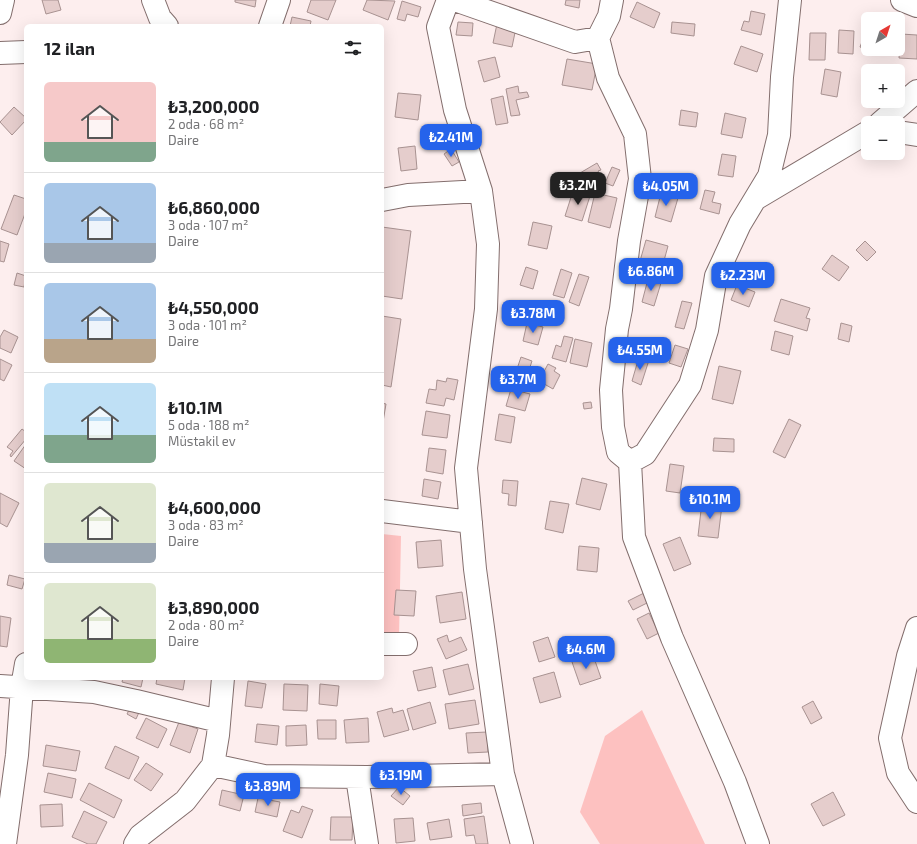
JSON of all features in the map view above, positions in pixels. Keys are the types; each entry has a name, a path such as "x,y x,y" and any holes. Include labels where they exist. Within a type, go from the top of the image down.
{"street":[{"path":"0,13 3,0"},
{"path":"154,0 160,18 165,24"},
{"path":"271,24 279,0"},
{"path":"448,0 438,27 455,110 481,191 488,244 486,309 466,468 475,569 503,774 522,844"},
{"path":"455,0 575,42 598,38"},
{"path":"612,0 609,16 598,38 608,78 635,134 640,179 629,241 621,309 617,329 611,390 613,427 618,452 630,462 634,537 672,638 735,782 758,844"},
{"path":"630,462 645,454 690,385 707,330 716,276 740,224 769,176 779,135 782,77 790,0"},
{"path":"902,0 917,6"},
{"path":"0,53 24,52"},
{"path":"888,116 917,91"},
{"path":"905,133 917,135"},
{"path":"755,200 861,136"},
{"path":"384,200 408,195 481,191"},
{"path":"384,511 471,522"},
{"path":"917,628 908,656 890,738 898,773 917,802"},
{"path":"384,644 406,644"},
{"path":"5,844 17,755 24,676"},
{"path":"135,844 140,836 185,801 213,765 223,680"},
{"path":"0,686 94,692 219,721"},
{"path":"213,765 264,776 357,777 503,774"},
{"path":"357,777 367,844"}],"shaded area":[{"path":"384,534 401,536 399,639 384,639"},
{"path":"642,710 705,844 600,844 580,812 605,736"}],"building":[{"path":"42,0 58,0 61,10 46,14"},
{"path":"235,0 256,0 255,7 235,2"},
{"path":"311,0 336,0 328,20 307,12"},
{"path":"367,0 395,1 388,20 363,10"},
{"path":"566,0 580,0 579,8 565,5"},
{"path":"402,1 421,7 418,17 407,14 405,21 397,19"},
{"path":"637,2 660,13 654,28 630,17"},
{"path":"751,11 765,14 761,35 741,30 744,21 749,22"},
{"path":"292,17 311,21 310,24 290,24"},
{"path":"498,19 517,23 512,47 493,43"},
{"path":"458,22 473,23 472,36 456,35"},
{"path":"672,22 695,24 694,36 671,33"},
{"path":"839,30 854,31 853,54 838,53"},
{"path":"810,33 826,33 825,60 809,60"},
{"path":"905,34 917,35 917,59 899,58 899,56 905,56"},
{"path":"741,46 763,54 757,72 734,64"},
{"path":"495,57 500,77 484,82 478,61"},
{"path":"567,59 597,64 592,90 562,85"},
{"path":"825,69 841,72 837,97 821,94"},
{"path":"518,86 519,93 527,92 529,97 516,100 520,115 511,116 506,89"},
{"path":"398,93 421,95 418,120 395,117"},
{"path":"503,96 508,123 496,125 491,99"},
{"path":"14,107 24,116 24,122 12,135 0,122"},
{"path":"681,110 698,113 696,127 679,125"},
{"path":"725,113 746,118 742,138 721,134"},
{"path":"415,146 417,169 401,171 398,148"},
{"path":"451,149 459,162 452,166 444,154"},
{"path":"722,154 736,156 733,177 718,175"},
{"path":"597,163 601,170 598,171 601,176 587,185 580,173"},
{"path":"612,167 620,170 613,186 605,183"},
{"path":"705,190 715,192 712,202 721,204 719,214 700,209"},
{"path":"573,191 590,196 582,221 565,216"},
{"path":"595,193 617,198 610,228 588,222"},
{"path":"661,193 678,198 671,222 655,217"},
{"path":"14,195 24,198 24,216 17,235 1,229"},
{"path":"533,222 552,226 547,249 528,245"},
{"path":"384,227 411,231 402,299 384,296"},
{"path":"646,240 668,246 662,268 640,261"},
{"path":"0,241 9,244 4,262 0,261"},
{"path":"865,241 876,252 867,261 856,250"},
{"path":"832,255 849,267 839,281 822,269"},
{"path":"526,267 538,271 533,289 520,285"},
{"path":"561,269 572,273 564,298 553,295"},
{"path":"17,273 24,275 24,287 14,285"},
{"path":"579,274 589,277 579,306 569,302"},
{"path":"648,279 661,283 654,306 642,302"},
{"path":"737,285 755,292 749,307 731,300"},
{"path":"781,299 810,308 806,318 810,319 807,331 774,321"},
{"path":"682,301 692,303 684,329 675,327"},
{"path":"384,316 401,319 391,387 384,385"},
{"path":"527,323 543,327 538,345 523,341"},
{"path":"841,323 852,326 849,342 838,339"},
{"path":"4,330 18,337 11,353 0,348 0,337"},
{"path":"775,331 793,336 789,355 771,350"},
{"path":"564,336 573,338 566,362 552,358 556,345 561,347"},
{"path":"575,339 592,343 587,367 570,363"},
{"path":"675,345 688,349 681,367 669,363"},
{"path":"521,357 532,361 525,382 514,378"},
{"path":"639,357 649,360 641,385 632,381"},
{"path":"0,359 12,365 4,381 0,379"},
{"path":"548,364 556,368 554,371 560,375 553,389 539,381"},
{"path":"719,366 741,371 733,404 712,399"},
{"path":"447,378 458,380 454,400 446,398 444,406 426,403 429,389 436,390 437,380 446,382"},
{"path":"511,389 530,394 525,411 506,406"},
{"path":"591,402 592,408 584,409 583,403"},
{"path":"384,404 386,404 384,416"},
{"path":"426,411 450,415 447,438 422,435"},
{"path":"499,414 515,417 511,443 495,440"},
{"path":"789,419 801,425 785,458 773,452"},
{"path":"22,429 24,430 24,441 11,457 10,455 13,451 7,447"},
{"path":"714,438 734,439 734,452 713,451"},
{"path":"24,447 24,468 14,461"},
{"path":"429,448 446,450 443,474 426,471"},
{"path":"670,464 684,466 680,493 666,491"},
{"path":"582,478 607,484 600,510 576,504"},
{"path":"424,479 441,482 438,499 422,496"},
{"path":"503,480 518,481 516,506 508,505 509,494 502,493"},
{"path":"0,493 19,503 7,527 0,523"},
{"path":"550,501 569,504 563,533 545,529"},
{"path":"702,502 722,505 718,538 698,536"},
{"path":"680,537 691,564 674,571 663,544"},
{"path":"441,540 443,566 418,568 416,542"},
{"path":"579,546 599,548 597,572 577,570"},
{"path":"9,575 24,579 22,589 7,585"},
{"path":"396,590 416,591 414,616 394,615"},
{"path":"462,592 466,619 440,623 436,596"},
{"path":"644,593 649,602 633,610 628,601"},
{"path":"649,613 659,633 647,639 637,619"},
{"path":"0,616 11,618 7,647 0,646"},
{"path":"447,635 449,642 461,637 467,650 446,659 437,639"},
{"path":"548,637 555,657 539,662 533,642"},
{"path":"593,655 601,678 580,685 572,662"},
{"path":"468,664 474,689 449,695 443,670"},
{"path":"432,667 436,687 418,691 413,671"},
{"path":"554,672 561,697 540,703 533,678"},
{"path":"122,680 143,680 141,687 122,682"},
{"path":"157,680 185,680 183,690 156,684"},
{"path":"248,681 266,684 262,708 245,706"},
{"path":"284,684 308,685 307,711 283,710"},
{"path":"320,684 339,686 337,706 319,704"},
{"path":"475,700 479,724 449,729 445,704"},
{"path":"813,701 822,718 811,724 802,707"},
{"path":"430,702 436,723 413,730 407,709"},
{"path":"132,704 141,708 136,719 127,714"},
{"path":"392,708 393,713 403,710 409,730 384,737 377,712"},
{"path":"146,718 167,729 158,748 136,738"},
{"path":"368,718 369,742 346,743 344,720"},
{"path":"317,720 336,720 336,739 318,739"},
{"path":"179,722 198,729 190,753 170,745"},
{"path":"257,724 279,726 277,745 255,742"},
{"path":"306,725 307,745 286,746 286,726"},
{"path":"487,732 488,752 468,753 466,733"},
{"path":"46,745 80,751 76,771 43,766"},
{"path":"115,746 139,757 129,779 105,768"},
{"path":"146,763 163,774 151,791 134,780"},
{"path":"48,773 76,779 72,798 44,792"},
{"path":"89,783 122,800 114,818 80,800"},
{"path":"399,787 410,796 403,805 391,796"},
{"path":"222,790 244,795 240,811 219,805"},
{"path":"833,792 845,815 823,826 811,804"},
{"path":"258,798 280,802 277,817 255,812"},
{"path":"481,803 482,813 463,816 462,805"},
{"path":"62,804 63,826 41,827 40,805"},
{"path":"302,806 313,810 302,838 283,831 291,810 299,813"},
{"path":"84,811 107,822 96,844 88,844 72,837"},
{"path":"484,816 488,844 476,844 474,835 466,836 464,819"},
{"path":"331,817 353,817 352,840 330,840"},
{"path":"413,818 415,841 396,843 394,819"},
{"path":"449,819 452,837 430,840 427,823"}]}
